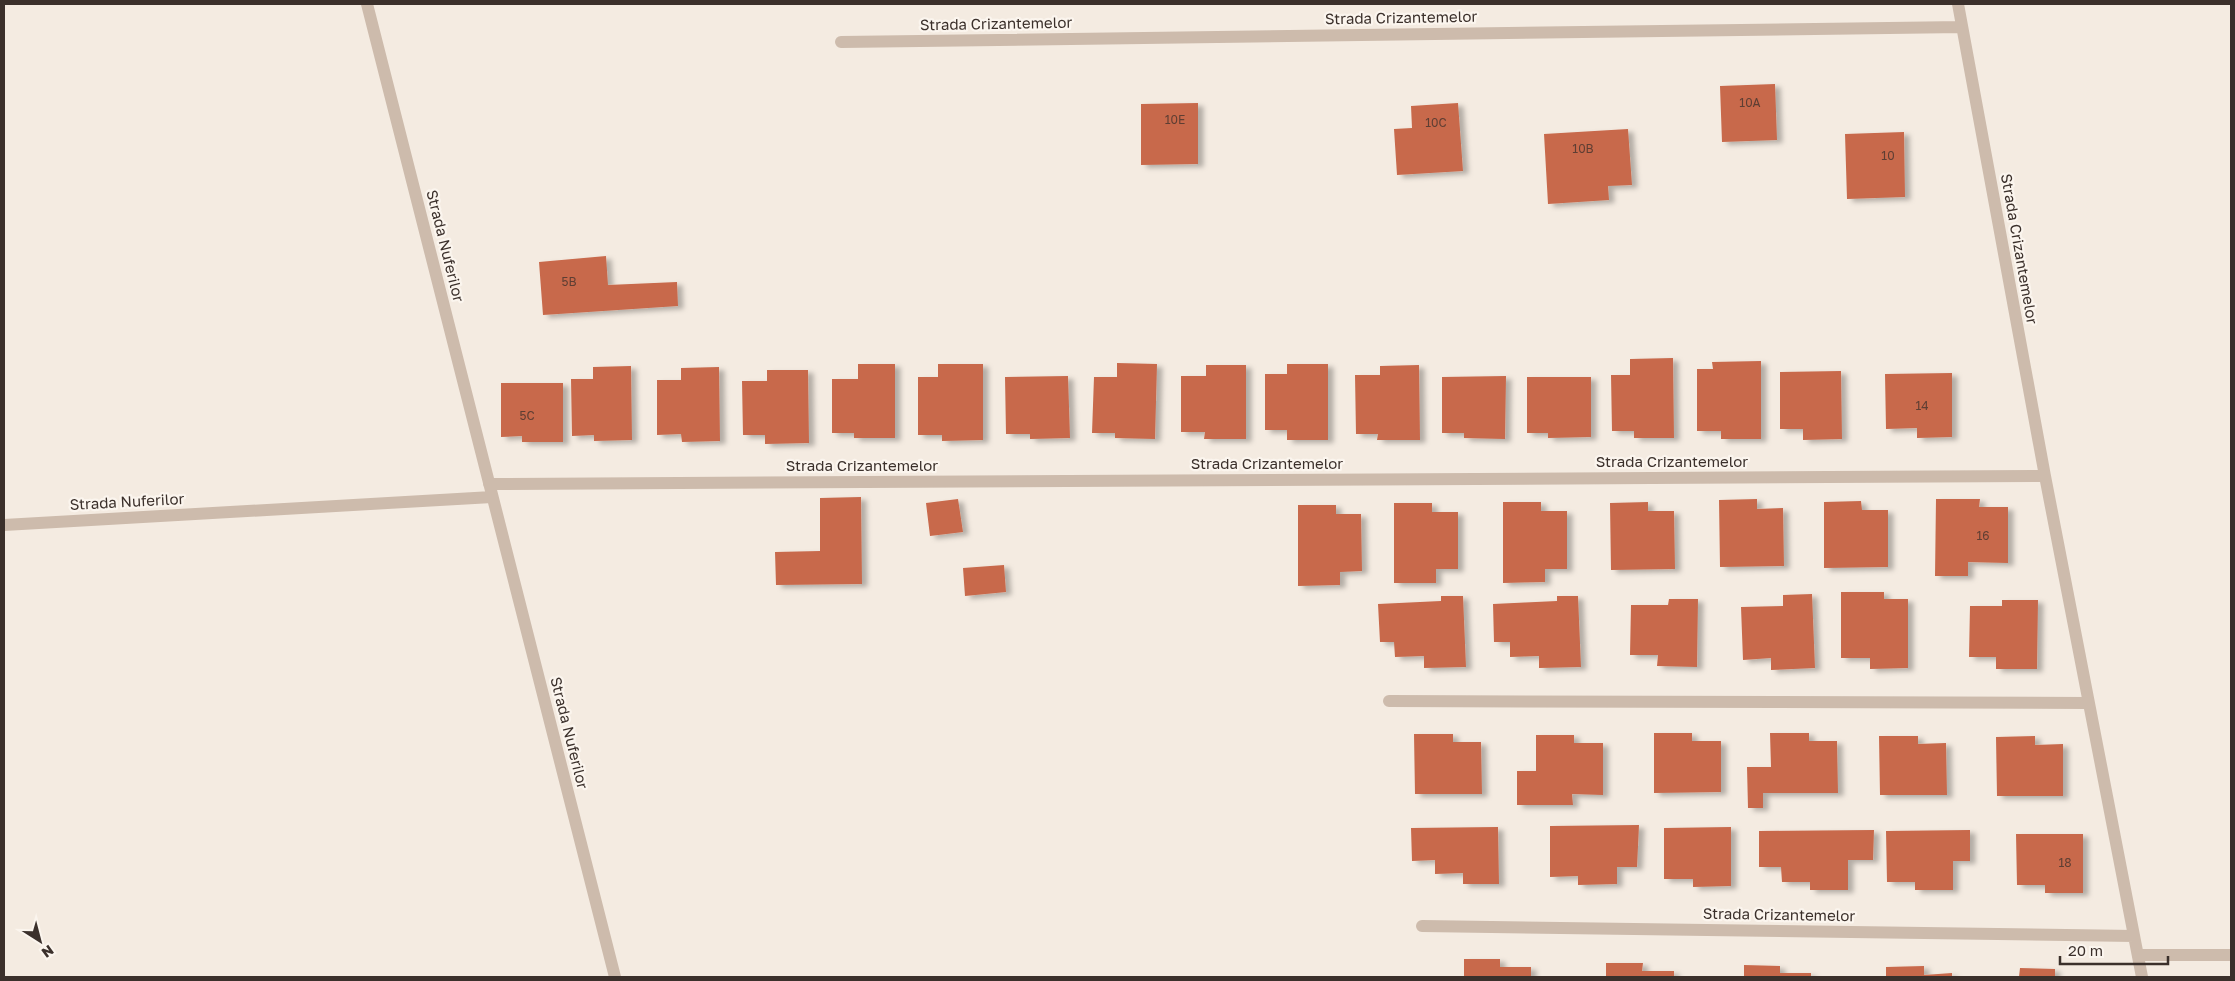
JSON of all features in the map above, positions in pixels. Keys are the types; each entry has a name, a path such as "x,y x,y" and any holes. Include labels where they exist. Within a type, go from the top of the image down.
{"street":[{"name":"Strada Nuferilor","path":"367,4 615,977"},
{"name":"Strada Crizantemelor","path":"1958,4 2045,476 2142,977"},
{"name":"Strada Crizantemelor","path":"841,42 1962,27"},
{"name":"Strada Crizantemelor","path":"491,490 2045,476"},
{"name":"Strada Nuferilor","path":"4,525 491,490"},
{"path":"1389,700 2088,703"},
{"name":"Strada Crizantemelor","path":"1422,926 2134,936"},
{"path":"2138,955 2231,955"}],"building":[{"path":"1775,84 1777,140 1722,142 1720,86"},
{"path":"1198,103 1198,164 1141,165 1141,104"},
{"path":"1458,103 1463,171 1397,175 1394,129 1412,128 1411,106"},
{"path":"1628,129 1632,185 1608,186 1609,200 1548,204 1544,134"},
{"path":"1904,132 1905,197 1847,199 1845,134"},
{"path":"606,256 608,285 677,282 678,306 543,315 539,262"},
{"path":"1673,358 1674,438 1634,438 1634,431 1612,431 1611,375 1630,375 1630,359"},
{"path":"1761,361 1761,439 1721,439 1721,431 1697,431 1697,369 1713,369 1712,362"},
{"path":"1117,363 1157,364 1155,439 1115,438 1115,433 1092,433 1094,377 1117,377"},
{"path":"858,364 895,364 895,438 854,438 854,433 832,433 832,379 858,379"},
{"path":"938,364 983,364 983,440 942,441 942,435 918,435 918,377 938,377"},
{"path":"1287,364 1328,364 1328,440 1287,440 1287,430 1265,430 1265,374 1287,374"},
{"path":"1206,365 1246,365 1246,439 1204,439 1205,432 1181,432 1181,376 1206,376"},
{"path":"1419,365 1420,440 1377,440 1378,434 1356,434 1355,375 1380,375 1380,366"},
{"path":"631,366 632,440 594,441 594,435 572,436 571,379 593,379 593,367"},
{"path":"719,367 720,441 682,442 681,434 657,435 657,380 681,380 681,368"},
{"path":"767,370 808,370 809,443 765,444 765,435 743,435 742,381 767,381"},
{"path":"1841,371 1842,439 1803,440 1803,429 1780,429 1780,372"},
{"path":"1952,373 1952,437 1917,438 1917,428 1886,429 1885,374"},
{"path":"1068,376 1070,438 1030,439 1030,434 1006,434 1005,377"},
{"path":"1506,376 1505,439 1464,438 1464,433 1442,433 1442,377"},
{"path":"1527,377 1591,377 1591,437 1548,438 1548,433 1527,433"},
{"path":"501,383 563,383 563,442 522,442 522,436 501,437"},
{"path":"861,497 862,584 776,585 775,552 820,551 820,498"},
{"path":"958,499 963,532 930,536 926,503"},
{"path":"1757,499 1757,509 1783,508 1784,566 1720,567 1719,500"},
{"path":"1936,499 1980,499 1979,507 2008,507 2008,563 1968,562 1968,576 1935,576"},
{"path":"1861,501 1862,510 1888,510 1888,567 1824,568 1824,502"},
{"path":"1503,502 1541,502 1541,511 1567,511 1567,569 1545,569 1545,582 1503,583"},
{"path":"1648,502 1648,511 1674,511 1675,569 1611,570 1610,503"},
{"path":"1394,503 1432,503 1432,512 1458,512 1458,569 1436,569 1436,583 1394,583"},
{"path":"1298,505 1336,505 1336,514 1361,514 1362,571 1340,572 1340,585 1298,586"},
{"path":"1004,565 1006,592 965,596 963,568"},
{"path":"1841,592 1884,592 1884,599 1908,599 1908,668 1870,669 1870,658 1841,658"},
{"path":"1812,594 1815,668 1771,670 1771,658 1743,660 1741,607 1783,606 1783,595"},
{"path":"1441,596 1463,596 1466,667 1424,668 1424,656 1395,657 1394,642 1380,642 1378,604 1441,601"},
{"path":"1557,596 1578,596 1581,667 1539,668 1539,656 1510,657 1510,642 1494,642 1493,604 1557,601"},
{"path":"1669,599 1698,599 1697,667 1657,666 1658,655 1630,655 1631,605 1668,605"},
{"path":"2002,600 2038,600 2037,669 1996,669 1996,657 1969,657 1970,606 2002,606"},
{"path":"1654,733 1692,733 1692,741 1721,741 1721,792 1654,793"},
{"path":"1770,733 1809,733 1809,741 1837,741 1838,793 1763,793 1763,808 1748,808 1747,767 1771,767"},
{"path":"1414,734 1453,734 1453,742 1481,742 1482,794 1415,794"},
{"path":"1536,735 1574,735 1574,743 1603,743 1603,795 1572,794 1573,805 1517,805 1517,771 1536,771"},
{"path":"1879,736 1918,736 1918,744 1946,743 1947,795 1880,795"},
{"path":"2035,736 2035,745 2063,744 2063,796 1997,796 1996,737"},
{"path":"1639,825 1637,867 1617,867 1617,884 1578,885 1578,876 1550,877 1550,826"},
{"path":"1498,827 1499,884 1463,884 1463,873 1435,874 1435,860 1412,861 1411,828"},
{"path":"1731,827 1731,886 1693,887 1693,879 1664,879 1664,828"},
{"path":"1874,830 1873,860 1848,860 1848,890 1810,890 1810,882 1782,882 1781,867 1759,867 1759,831"},
{"path":"1970,830 1970,861 1953,861 1953,890 1915,890 1915,882 1887,882 1886,831"},
{"path":"2016,834 2083,834 2083,893 2045,893 2045,885 2017,885"},
{"path":"1464,959 1500,959 1500,967 1531,967 1531,977 1464,977"},
{"path":"1606,963 1643,963 1642,971 1674,971 1674,977 1606,977"},
{"path":"1744,965 1780,966 1780,973 1811,973 1811,977 1744,977"},
{"path":"1924,966 1924,975 1952,973 1952,977 1886,977 1886,967"},
{"path":"2020,968 2055,969 2055,977 2019,977"}]}
